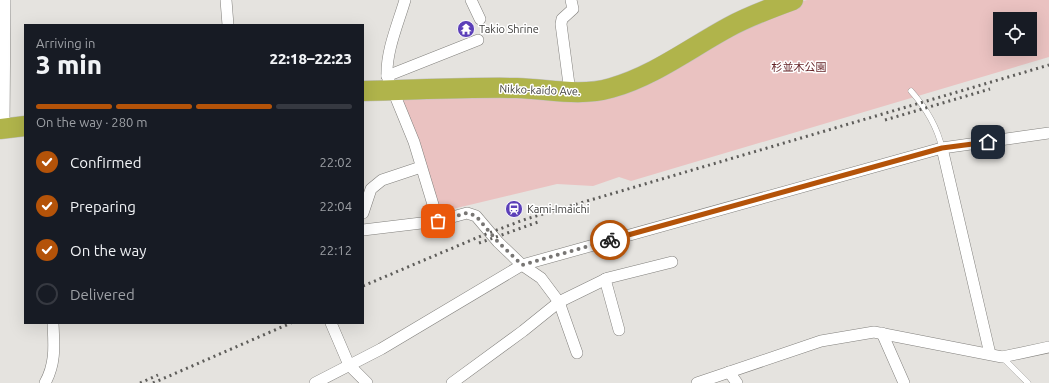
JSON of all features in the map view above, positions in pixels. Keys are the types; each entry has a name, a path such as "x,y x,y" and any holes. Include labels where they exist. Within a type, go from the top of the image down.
{"highway":[{"name":"Nikko-kaido Ave.","path":"364,91 389,83 570,92 609,89 635,80 730,26 793,0"},
{"path":"2,129 24,126"}],"street":[{"path":"2,129 5,0"},
{"path":"226,0 228,24"},
{"path":"405,0 389,55 387,66 389,83 400,106 438,221"},
{"path":"471,0 480,19"},
{"path":"570,92 561,24 562,19 573,9 571,0"},
{"path":"389,83 478,40"},
{"path":"315,383 387,345 522,265 942,148 1049,133"},
{"path":"942,148 990,354"},
{"path":"364,210 371,189 382,180 421,167"},
{"path":"364,230 438,221 467,213 476,216 498,242 522,265 540,278 559,302 577,352"},
{"path":"452,383 523,332 559,302 605,279 672,262"},
{"path":"605,279 619,330"},
{"path":"45,383 55,355 53,324"},
{"path":"331,324 349,365 367,383"},
{"path":"697,383 821,342 874,332 1002,357 1049,347"},
{"path":"882,333 904,383"},
{"path":"729,372 737,383"}],"lane":[{"path":"911,92 926,108 940,139 942,148"},
{"path":"1002,357 1028,383"}],"green space":[{"name":"杉並木公園","path":"807,0 1049,0 1049,57 631,181 619,177 593,186 557,184 440,212 397,94 575,96 777,8"}],"railway":[{"path":"364,286 481,236 526,219 1049,65"},
{"path":"885,120 990,89"},
{"path":"479,243 541,221"},
{"path":"153,383 289,324"},
{"path":"140,383 158,375"}],"way so far":[{"path":"438,221 467,213 476,216 498,242 522,265 610,240"}],"place":[{"name":"Takio Shrine","path":"466,29"},
{"name":"Kami-Imaichi","path":"514,209"}],"route":[{"path":"610,240 942,148 988,142"}]}
